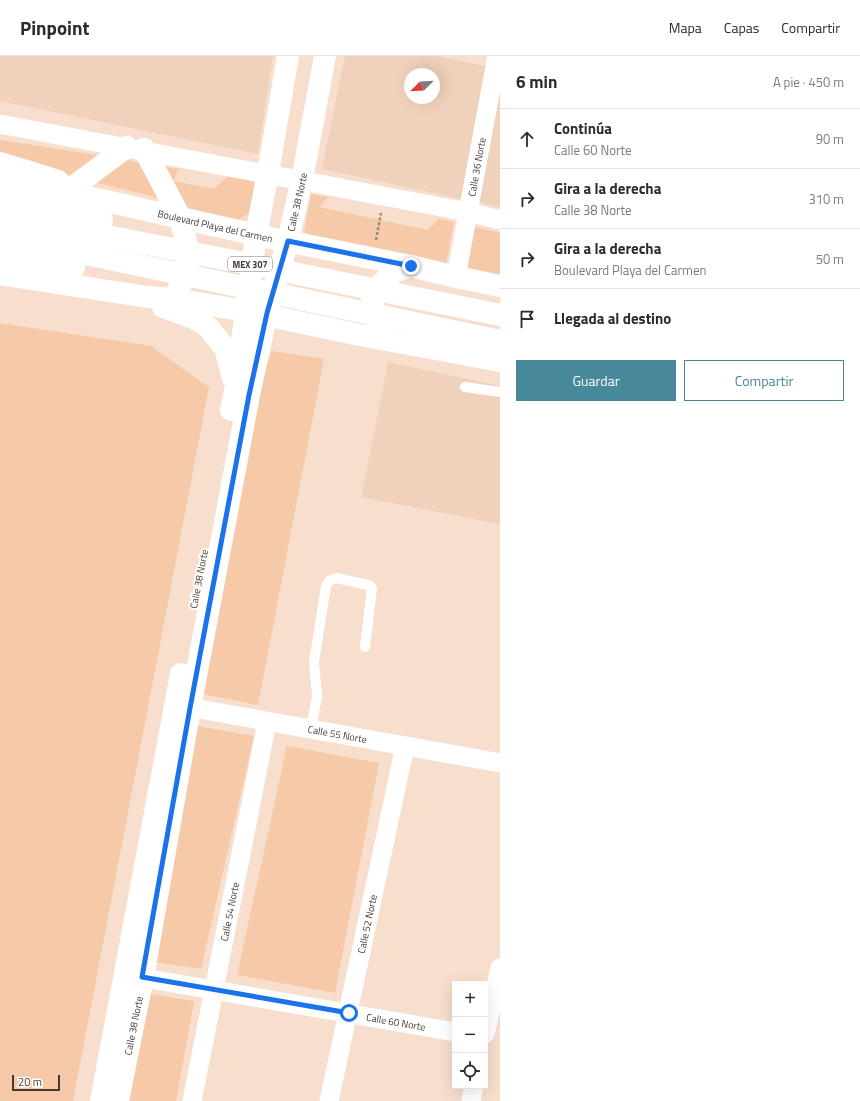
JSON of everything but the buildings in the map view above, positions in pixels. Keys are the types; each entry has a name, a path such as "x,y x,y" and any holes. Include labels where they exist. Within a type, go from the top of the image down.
{"main road":[{"name":"Calle 38 Norte","path":"118,1101 134,976 183,707 236,386 256,235 288,56"},
{"name":"Calle 38 Norte","path":"183,707 267,315 288,241 302,180 325,56"},
{"path":"0,163 58,181 66,192 135,148 180,217 186,241 188,271 177,292 147,297"},
{"name":"Boulevard Playa del Carmen","path":"0,180 66,192 256,235 411,266 500,286"},
{"path":"0,198 176,237 213,249 234,261"},
{"name":"MEX 307","path":"0,215 500,315"},
{"name":"MEX 307","path":"0,236 500,341"},
{"path":"0,253 163,284 233,285"},
{"path":"398,342 378,326 372,301 380,285 394,272 411,266"},
{"path":"0,274 246,311 360,335 500,361"},
{"path":"147,297 164,308 193,318 207,326 225,348 236,386"},
{"name":"Calle 38 Norte","path":"101,1101 134,976"}],"street":[{"name":"Calle 36 Norte","path":"456,277 497,56"},
{"path":"0,124 268,173 468,212 500,220"},
{"name":"Calle 55 Norte","path":"183,707 500,763"},
{"name":"Calle 54 Norte","path":"192,1101 267,722"},
{"name":"Calle 52 Norte","path":"330,1101 405,746"},
{"path":"488,1021 500,968"},
{"name":"Calle 60 Norte","path":"134,976 452,1031"},
{"path":"488,1038 500,1040"},
{"path":"471,1101 473,1089"}],"lane":[{"path":"465,386 500,392"},
{"path":"311,729 317,696 314,662 326,586 329,581 336,578 371,586 372,589 365,647"}],"shaded area":[{"path":"0,56 273,56 258,154 0,101"},
{"path":"345,56 436,56 500,69 500,207 322,169"},
{"path":"0,140 103,156 75,177 0,155"},
{"path":"121,159 143,163 163,199 90,181"},
{"path":"159,166 179,169 173,181 214,189 228,176 257,182 252,210 239,220 182,207"},
{"path":"311,194 328,197 319,207 428,230 438,219 454,222 446,264 310,236 304,232"},
{"path":"475,227 500,233 500,275 464,267 470,230"},
{"path":"0,323 151,346 209,387 73,1101 0,1101"},
{"path":"272,351 324,359 258,705 203,694 259,388"},
{"path":"388,362 500,386 500,524 361,497"},
{"path":"197,726 254,736 201,969 154,962"},
{"path":"287,746 379,763 335,993 237,975"},
{"path":"149,994 194,1001 176,1101 129,1101"}],"route":[{"path":"349,1013 142,977 190,708 249,395 267,313 288,241 411,266"}]}
